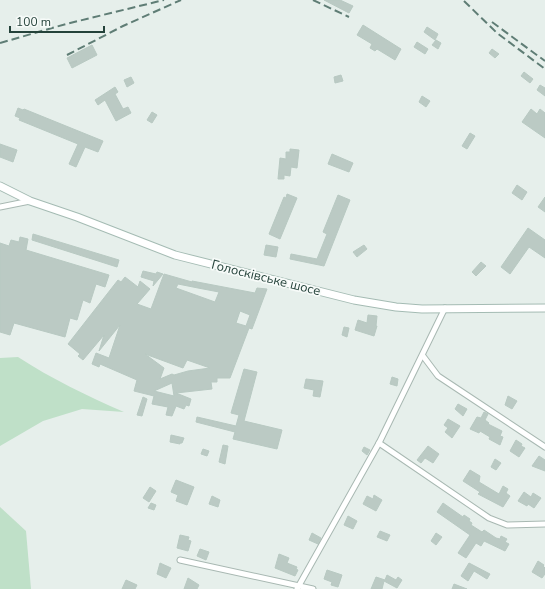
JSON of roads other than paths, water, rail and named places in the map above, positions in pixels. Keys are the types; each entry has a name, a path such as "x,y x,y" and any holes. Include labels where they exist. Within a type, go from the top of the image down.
{"street":[{"name":"Голосківське шосе","path":"0,186 30,201 60,210 150,246 197,261 374,304 422,309 545,308"},
{"path":"0,207 30,201"},
{"path":"298,587 379,443 423,356 445,308"},
{"path":"423,356 438,376 545,447"},
{"path":"379,443 489,518 507,525 545,524"},
{"path":"180,560 298,587 313,589"}],"railway":[{"path":"0,43 66,24 164,0"},
{"path":"67,55 123,26 181,0"},
{"path":"313,0 349,17"},
{"path":"464,1 497,33 545,69"},
{"path":"492,22 545,61"}]}
